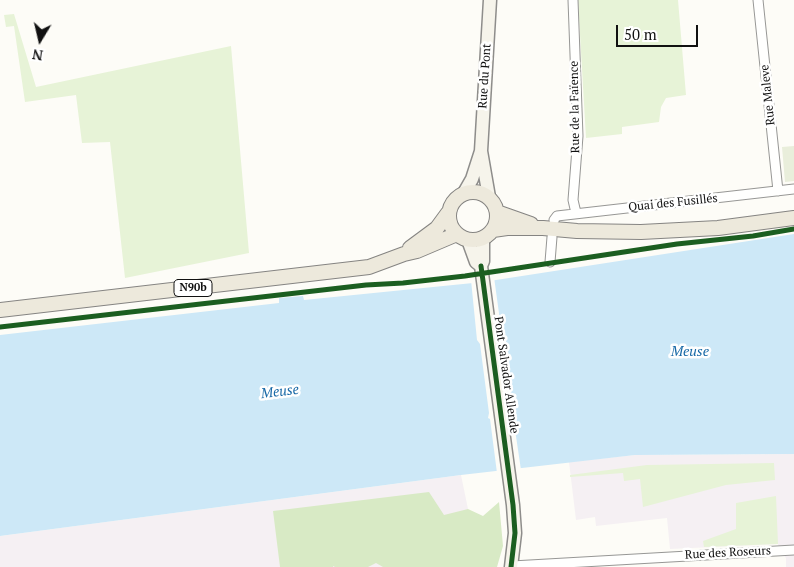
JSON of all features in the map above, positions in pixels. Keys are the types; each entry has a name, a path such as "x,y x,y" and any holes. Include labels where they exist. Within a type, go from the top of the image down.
{"main road":[{"name":"Rue du Pont","path":"489,197 481,151 490,0"},
{"name":"Rue du Pont","path":"464,193 472,179 481,151"},
{"path":"473,191 489,197 494,203 497,212 496,221 488,234 481,266 476,262 463,237 452,228 448,214 456,197 464,193 473,191"},
{"path":"497,212 550,229"},
{"name":"N90b","path":"404,254 412,245 437,228 448,214"},
{"path":"463,237 488,234 507,228 605,232 658,231 718,228 794,218"},
{"name":"N90b","path":"0,310 362,268 463,237"},
{"name":"Pont Salvador Allende","path":"481,266 511,487 515,533 512,566"}],"street":[{"name":"Rue de la Faïence","path":"573,0 578,136 573,200 576,214"},
{"name":"Rue Maleve","path":"758,0 778,190"},
{"name":"Quai des Fusillés","path":"550,229 557,216 778,190 794,190"},
{"path":"550,229 550,262"},
{"name":"Rue des Roseurs","path":"512,566 794,550"}],"shaded area":[{"path":"794,454 794,567 786,567 786,558 779,550 778,544 670,549 667,518 596,526 595,517 576,520 569,462 635,455"},
{"path":"461,475 468,509 418,567 0,567 0,536"}],"green space":[{"path":"578,0 678,0 686,95 666,98 661,107 659,122 622,127 622,134 586,138"},
{"path":"14,14 36,87 231,46 249,253 125,278 110,142 82,143 76,95 25,102 14,26 6,27 4,15"},
{"path":"794,146 794,181 785,182 782,147"},
{"path":"774,463 775,480 726,485 643,507 640,479 624,481 623,473 570,477 570,475 647,465"},
{"path":"429,492 444,515 468,509 483,516 499,502 503,546 497,567 383,567 376,563 368,567 280,567 273,511"},
{"path":"776,496 778,544 704,547 703,541 736,529 736,503"}],"water":[{"name":"Meuse","path":"794,234 794,454 635,455 461,475 0,536 0,335 279,303 279,298 303,296 304,300 483,282"}],"pier":[{"path":"494,277 502,335 505,336 504,341 513,410 515,411 513,416 521,470 497,473 490,419 488,418 489,413 480,344 477,340 471,280"}],"cycle path":[{"path":"0,327 366,285 465,276 677,244 753,236 794,229"},
{"path":"481,266 513,505 515,533 511,567"}]}
